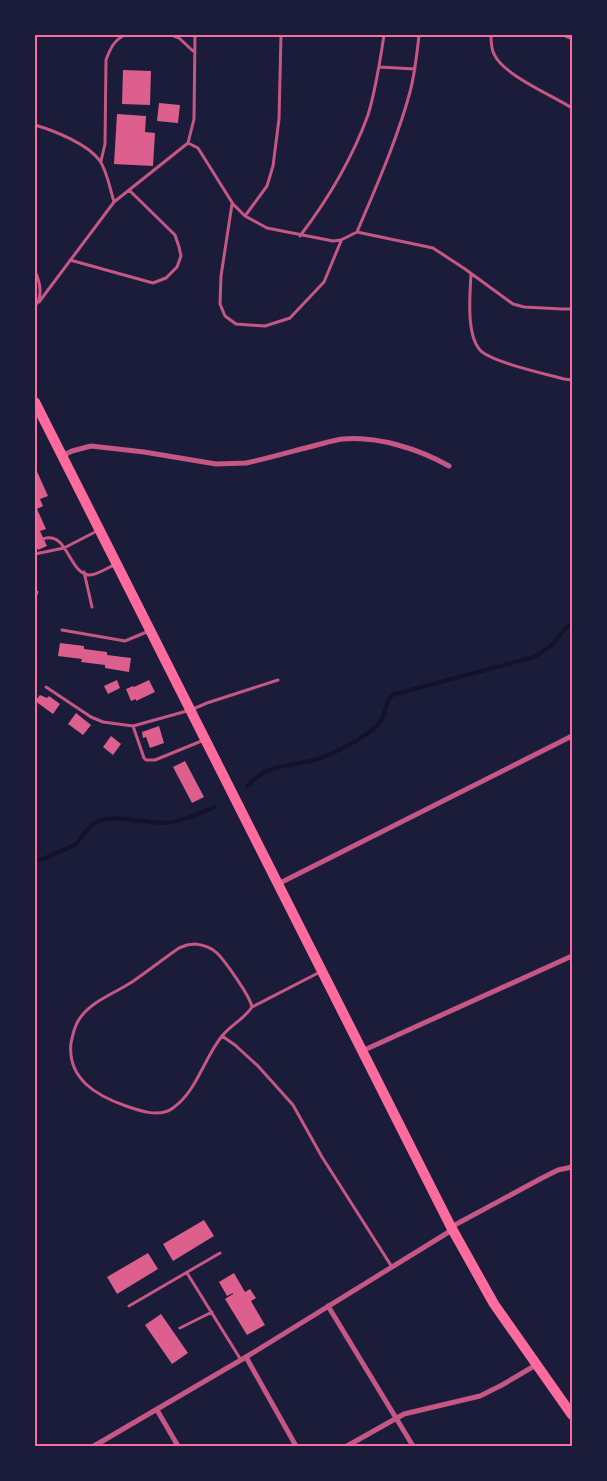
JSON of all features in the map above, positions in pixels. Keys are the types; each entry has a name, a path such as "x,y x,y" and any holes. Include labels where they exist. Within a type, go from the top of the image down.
{"main road":[{"path":"35,402 451,1229 480,1282 572,1415"}],"street":[{"path":"62,456 91,446 231,465 341,439 360,438 410,450 449,466"},
{"path":"277,885 572,736"},
{"path":"362,1051 572,956"},
{"path":"94,1446 393,1267 451,1229 558,1170 572,1167"},
{"path":"328,1306 414,1446"},
{"path":"243,1358 296,1446"},
{"path":"347,1446 396,1417 412,1411 480,1396 502,1386 536,1365"},
{"path":"157,1410 178,1446"}],"lane":[{"path":"101,162 105,144 106,60 110,49 118,38 125,35"},
{"path":"172,35 180,38 194,52"},
{"path":"35,306 114,202 188,143 194,119 195,35"},
{"path":"245,216 267,186 273,166 279,119 280,35"},
{"path":"300,236 321,209 338,181 354,148 368,113 379,67 384,35"},
{"path":"357,232 398,128 410,92 419,35"},
{"path":"492,35 491,45 494,55 500,64 572,108"},
{"path":"563,35 572,39"},
{"path":"379,67 415,69"},
{"path":"35,125 74,141 91,151 101,162 114,202"},
{"path":"188,143 198,148 233,204 245,216 267,228 333,241 341,240 357,232 433,248 513,304 524,307 572,309"},
{"path":"70,260 153,282 166,278 177,267 181,256 175,235 129,190"},
{"path":"233,204 221,276 220,304 225,316 236,324 264,326 290,318 324,282 341,240"},
{"path":"36,273 40,289 38,302"},
{"path":"471,274 472,326 475,342 481,351 504,362 572,380"},
{"path":"35,554 64,548 100,530"},
{"path":"44,539 48,537 55,538 78,568 91,575 116,564"},
{"path":"84,572 92,607"},
{"path":"35,592 35,597"},
{"path":"62,630 125,641 150,631"},
{"path":"46,687 90,717 103,722 133,726 190,711 207,703 278,680"},
{"path":"133,726 144,758 151,761 205,740"},
{"path":"252,1007 251,1002 217,953 205,945 187,944 132,982 89,1008 80,1018 74,1030 71,1060 75,1071 82,1080 105,1098 143,1112 162,1113 173,1109 186,1095 222,1036 252,1007 321,972"},
{"path":"222,1036 258,1066 292,1105 346,1196 393,1267"},
{"path":"129,1306 220,1253"},
{"path":"187,1273 243,1358"},
{"path":"180,1328 212,1312"}],"building":[{"path":"123,70 151,71 150,105 122,104"},
{"path":"159,103 180,105 178,123 157,121"},
{"path":"117,114 146,116 145,132 155,133 153,166 114,164"},
{"path":"35,467 48,496 40,499 43,506 37,509 46,529 40,531 47,546 38,550 35,544"},
{"path":"60,643 84,646 84,649 107,652 107,655 131,658 129,672 105,668 105,665 81,662 82,659 58,656"},
{"path":"117,680 120,688 108,694 104,686"},
{"path":"149,680 155,692 136,701 136,699 131,701 126,689"},
{"path":"40,695 47,698 49,696 60,704 53,714 35,701"},
{"path":"76,713 91,725 83,735 68,724"},
{"path":"159,726 164,743 150,748 146,737 143,738 142,732"},
{"path":"111,736 121,744 113,755 103,747"},
{"path":"185,761 204,797 192,803 173,767"},
{"path":"204,1220 214,1236 173,1261 163,1244"},
{"path":"148,1253 158,1269 117,1294 107,1277"},
{"path":"234,1273 245,1292 250,1289 256,1298 251,1301 265,1325 247,1335 225,1299 233,1293 227,1296 219,1282"},
{"path":"161,1314 188,1353 172,1364 145,1325"}],"waterway":[{"path":"247,786 271,769 321,758 357,740 378,725 384,714 387,702 392,695 534,657 551,646 566,628 572,625"},
{"path":"35,861 74,845 90,826 102,820 115,818 170,823 215,807"}]}
